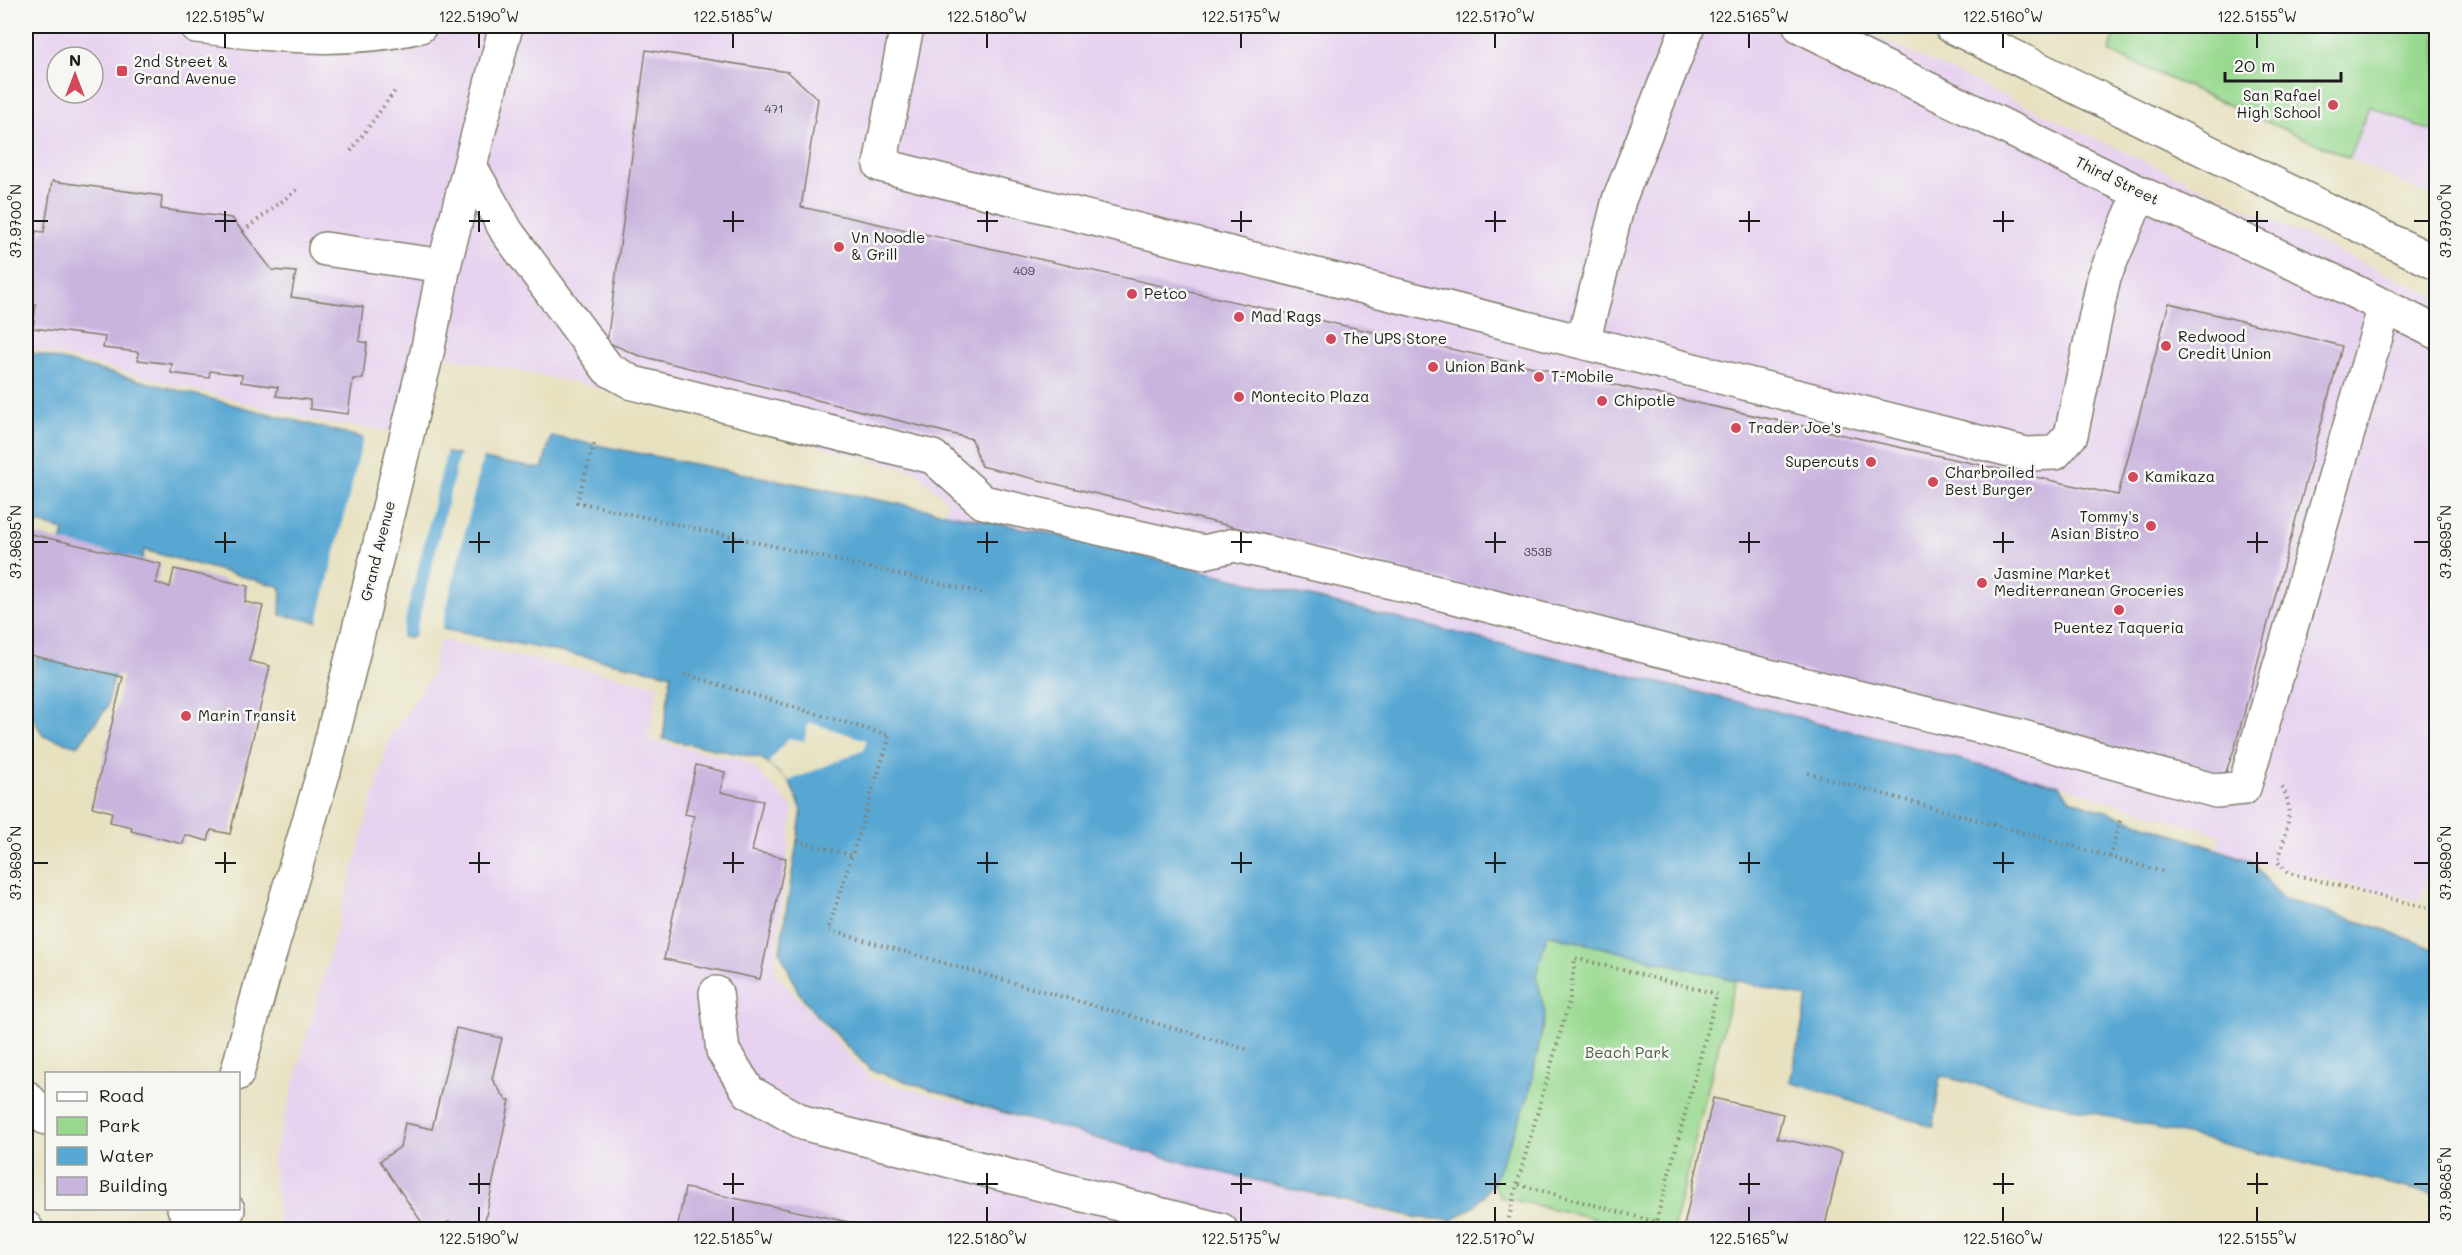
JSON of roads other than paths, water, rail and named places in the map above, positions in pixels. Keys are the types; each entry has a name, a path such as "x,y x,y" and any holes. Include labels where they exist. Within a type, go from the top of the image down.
{"main road":[{"path":"196,26 262,34 405,29 420,26"},
{"name":"Grand Avenue","path":"238,1072 263,976 325,767 427,353 444,266 506,26"},
{"path":"907,26 880,165 2026,454 2055,453 2071,435 2104,277 2140,193"},
{"path":"1583,342 1619,200 1688,26"},
{"name":"Third Street","path":"1800,26 2140,193 2385,306 2436,332"},
{"path":"1951,26 2436,263"},
{"path":"470,166 507,232 608,369 633,383 933,457 983,502 1204,552 1234,545 1455,597 1660,651 2015,735 2216,791 2246,780 2385,306"},
{"path":"325,249 444,266"},
{"path":"716,993 723,1051 749,1092 806,1124 1221,1230"},
{"path":"26,1097 45,1117"},
{"path":"190,1210 229,1216"}],"water":[{"path":"26,351 366,439 542,469 551,436 1053,534 1778,712 2059,785 2070,799 2251,861 2281,898 2386,930 2436,950 2436,1195 1940,1076 1934,1127 1790,1082 1808,998 1547,934 1536,975 1545,1013 1529,1095 1493,1183 1475,1206 1451,1220 1419,1218 1211,1170 991,1109 871,1070 816,1015 798,991 780,951 802,810 789,781 761,758 663,739 671,674 427,626 409,638 280,615 281,587 144,550 107,707 78,746 43,736 26,703 64,530 26,520"}],"place":[{"name":"2nd Street & Grand Avenue","path":"122,71"},
{"name":"San Rafael High School","path":"2333,105"},
{"name":"Vn Noodle & Grill","path":"839,247"},
{"name":"Petco","path":"1132,294"},
{"name":"Mad Rags","path":"1239,317"},
{"name":"The UPS Store","path":"1331,339"},
{"name":"Redwood Credit Union","path":"2166,346"},
{"name":"Union Bank","path":"1433,367"},
{"name":"T-Mobile","path":"1539,377"},
{"name":"Montecito Plaza","path":"1239,397"},
{"name":"Chipotle","path":"1602,401"},
{"name":"Trader Joe's","path":"1736,428"},
{"name":"Supercuts","path":"1871,462"},
{"name":"Kamikaza","path":"2133,477"},
{"name":"Charbroiled Best Burger","path":"1933,482"},
{"name":"Tommy's Asian Bistro","path":"2151,526"},
{"name":"Jasmine Market Mediterranean Groceries","path":"1982,583"},
{"name":"Puentez Taqueria","path":"2119,610"},
{"name":"Marin Transit","path":"186,716"}],"park label":[{"name":"Beach Park","path":"1627,1053"}]}
